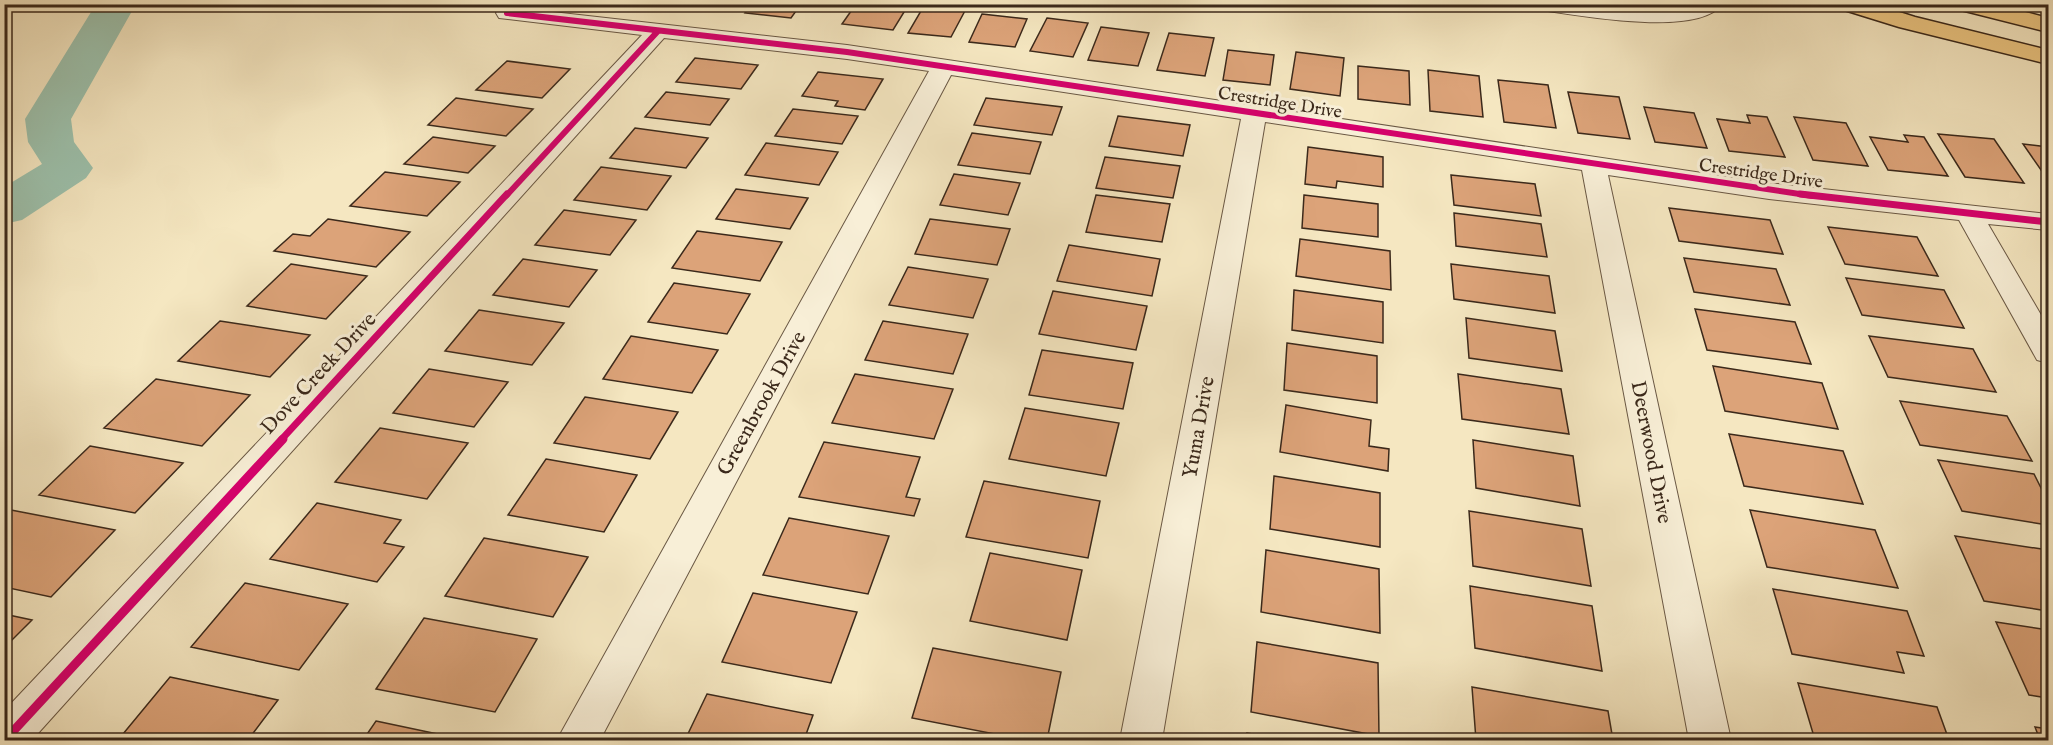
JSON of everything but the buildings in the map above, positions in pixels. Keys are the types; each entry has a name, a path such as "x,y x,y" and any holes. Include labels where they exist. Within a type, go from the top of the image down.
{"main road":[{"path":"1849,4 1907,22 2049,57"},
{"path":"1965,4 1995,9 2049,25"}],"street":[{"path":"1541,4 1664,18 1693,15 1712,4"},
{"name":"Crestridge Drive","path":"507,13 847,52 1769,191 2049,222"},
{"name":"Dove Creek Drive","path":"5,741 658,31"},
{"name":"Greenbrook Drive","path":"578,741 944,66"},
{"name":"Yuma Drive","path":"1141,741 1254,113"},
{"name":"Deerwood Drive","path":"1593,163 1710,741"},
{"path":"1968,213 2049,352"}],"waterway":[{"path":"4,209 69,168 51,142 48,119 116,4"}],"cycle path":[{"path":"507,13 847,52 1769,191 2048,222"},
{"path":"5,740 658,31"}]}
